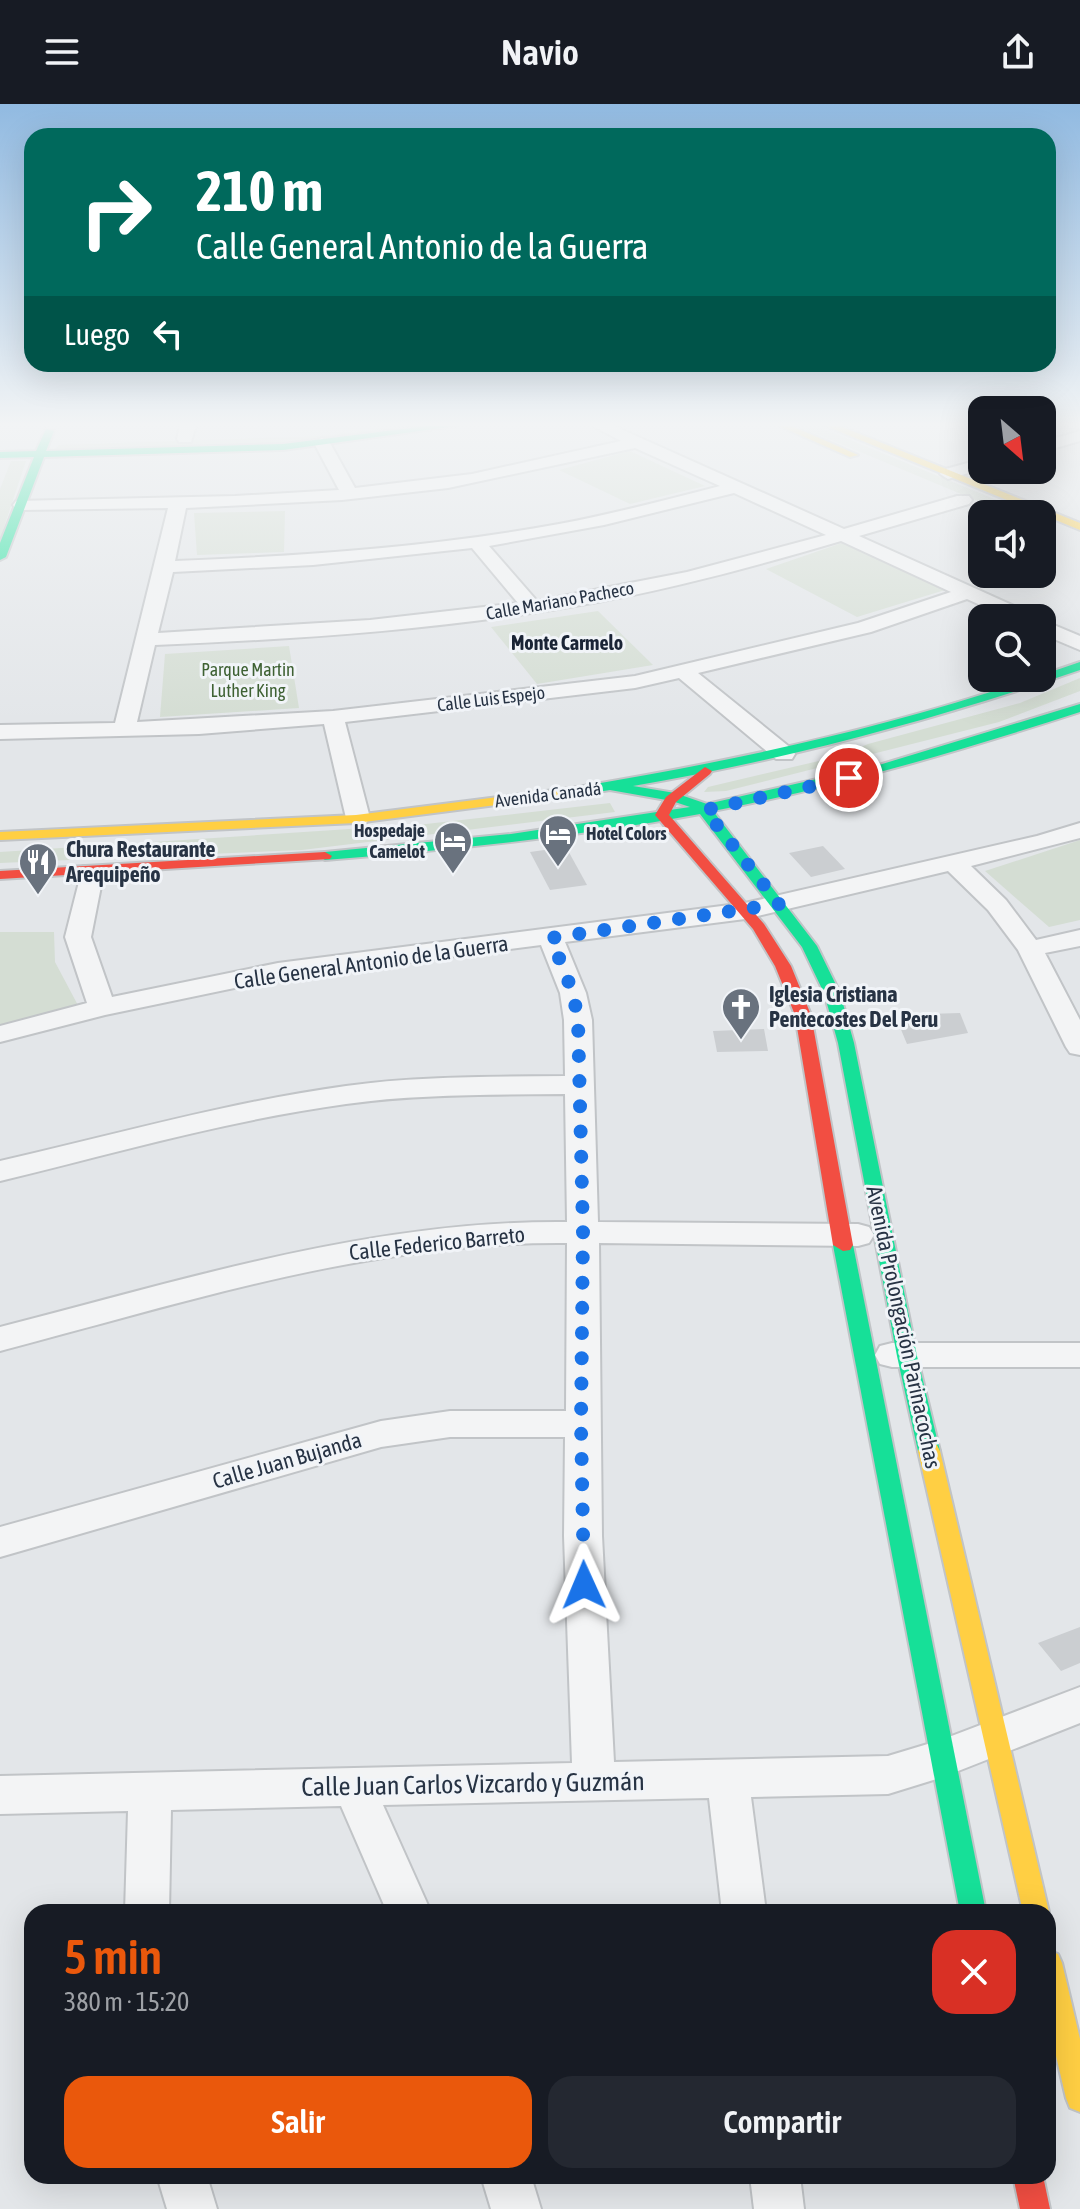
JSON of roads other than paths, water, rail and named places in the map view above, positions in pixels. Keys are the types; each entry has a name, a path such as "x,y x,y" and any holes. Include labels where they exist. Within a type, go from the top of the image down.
{"main road":[{"path":"0,557 14,524"},
{"name":"Avenida Canadá","path":"0,836 358,818 615,787 784,754 1018,690 1080,666"},
{"name":"Avenida Canadá","path":"0,875 367,853 664,818 863,774 1036,724 1080,708"},
{"path":"664,818 662,812 675,797 705,771"},
{"name":"Avenida Prolongación Parinacochas","path":"615,787 675,797 705,810 779,904 822,969 840,1017 907,1356 1034,1904"},
{"name":"Avenida Prolongación Parinacochas","path":"664,818 745,911 783,966 803,1015 862,1354 971,1904"},
{"path":"1056,1997 1080,2098"},
{"path":"1030,2184 1035,2209"}],"street":[{"path":"124,729 174,524"},
{"path":"165,567 324,559 476,542 575,524"},
{"path":"820,524 995,604"},
{"name":"Calle Mariano Pacheco","path":"146,639 392,626 592,598 698,576 881,524"},
{"path":"476,542 531,606"},
{"name":"Calle Luis Espejo","path":"0,732 124,729 333,717 635,682 864,628 969,592"},
{"path":"1056,633 1080,644"},
{"path":"684,672 784,754"},
{"path":"333,717 358,818"},
{"name":"Calle General Antonio de la Guerra","path":"0,1034 102,1007 278,971 745,911 1044,842 1080,830"},
{"path":"953,863 997,905 1030,949 1080,1047"},
{"path":"92,871 78,937 102,1007"},
{"path":"551,938 576,1006 583,1232 581,1424 585,1609 594,1783"},
{"path":"1030,949 1080,938"},
{"path":"0,1171 273,1108 346,1095 417,1088 577,1085"},
{"name":"Calle Federico Barreto","path":"0,1339 294,1263 377,1246 481,1235 583,1232 884,1235"},
{"path":"862,1354 1080,1355"},
{"name":"Calle Juan Bujanda","path":"0,1542 381,1434 450,1424 581,1424"},
{"name":"Calle Juan Carlos Vizcardo y Guzmán","path":"0,1795 888,1775 943,1758 1080,1705"},
{"path":"728,1779 743,1904"},
{"path":"353,1786 405,1904"},
{"path":"147,1904 150,1791"},
{"path":"184,2184 192,2209"},
{"path":"508,2184 516,2209"},
{"path":"776,2184 779,2209"}],"place":[{"name":"Hotel Colors","path":"558,868"},
{"name":"Hospedaje Camelot","path":"453,875"},
{"name":"Chura Restaurante Arequipeño","path":"38,896"},
{"name":"Iglesia Cristiana Pentecostes Del Peru","path":"741,1041"}],"district":[{"name":"Monte Carmelo","path":"567,643"}],"park label":[{"name":"Parque Martin Luther King","path":"248,680"}]}
